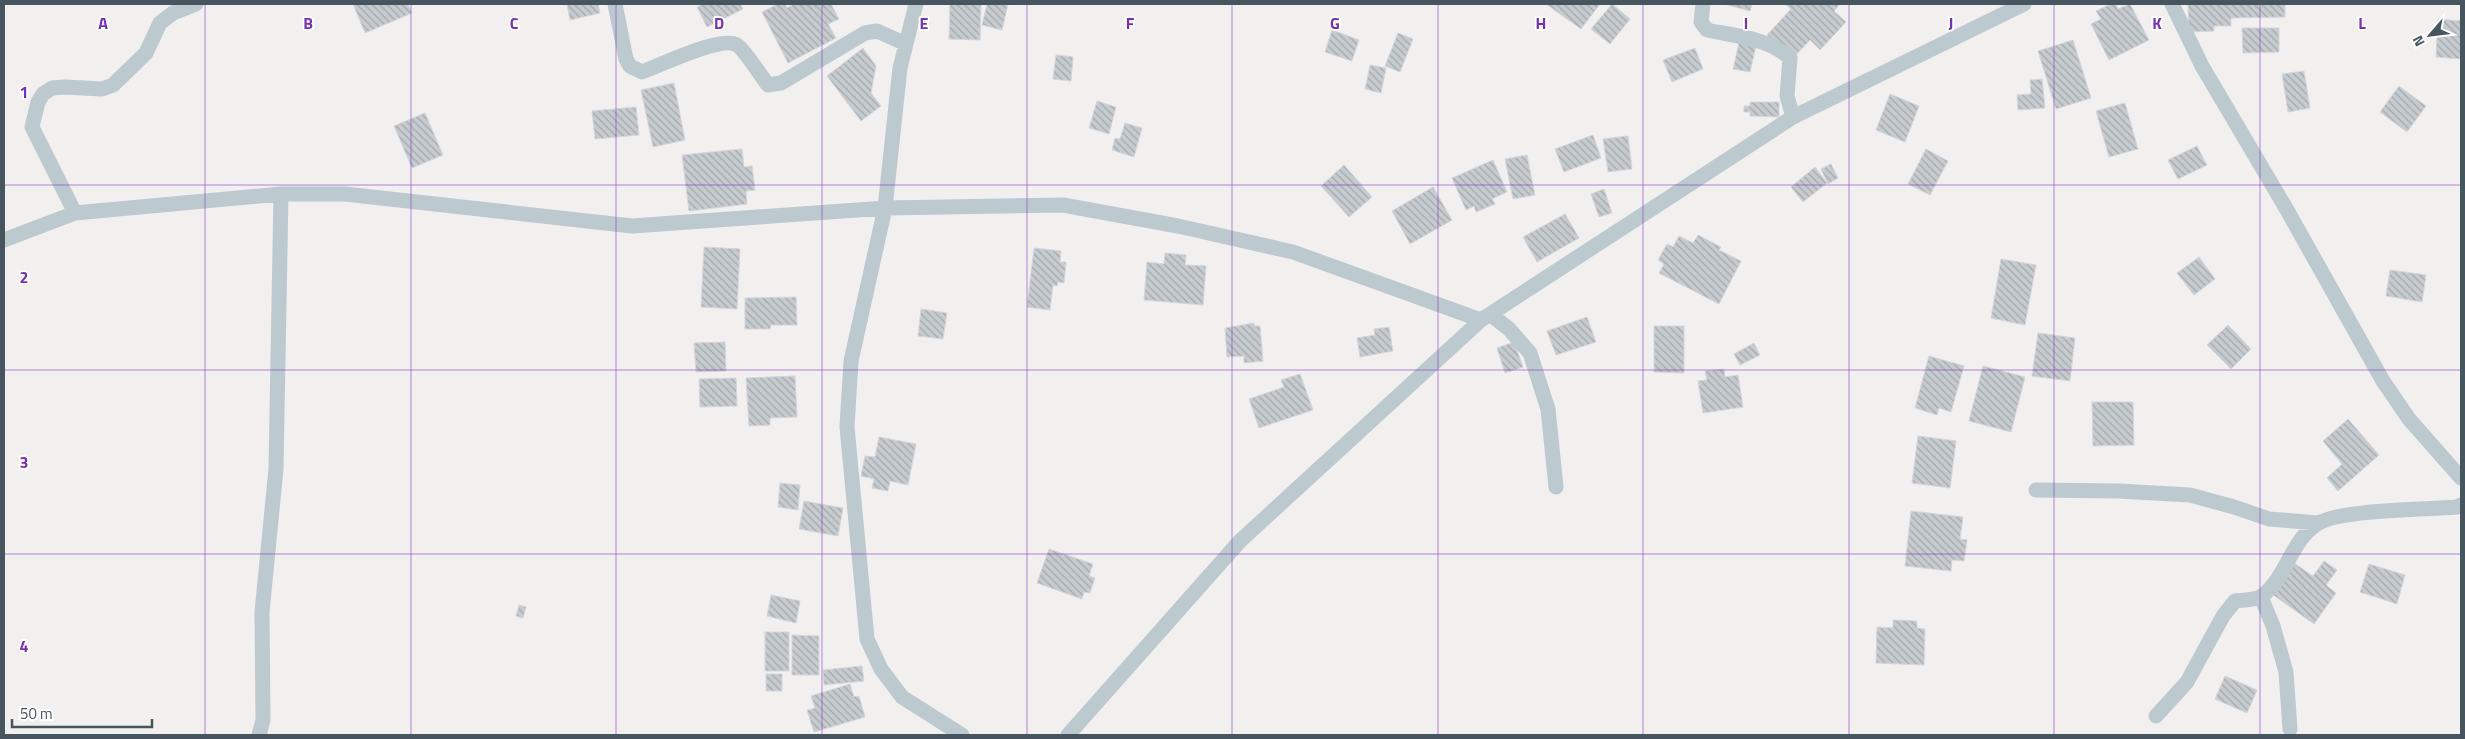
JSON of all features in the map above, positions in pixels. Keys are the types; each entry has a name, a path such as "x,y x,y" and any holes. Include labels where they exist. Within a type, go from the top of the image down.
{"street":[{"path":"76,214 32,127 38,102 43,94 52,88 102,89 113,84 146,53 160,23 173,13 196,4"},
{"path":"615,4 626,59 630,66 642,72 712,45 726,42 737,45 768,85 781,83 865,33 877,30 906,44"},
{"path":"916,4 900,68 886,208 851,361 847,427 867,639 881,669 902,697 962,735"},
{"path":"1703,4 1701,22 1707,30 1755,40 1779,48 1790,58 1786,96 1793,117"},
{"path":"1068,735 1240,541 1486,317 1793,117 2024,4"},
{"path":"2172,4 2202,66 2287,210 2382,381 2409,419 2461,478"},
{"path":"259,735 263,720 262,612 276,469 281,194"},
{"path":"4,240 76,214 281,194 345,194 632,226 886,208 1063,205 1178,226 1293,252 1486,317 1509,329 1530,353 1548,409 1556,487"},
{"path":"2036,490 2119,491 2190,495 2269,519 2318,523"},
{"path":"2156,716 2186,682 2222,616 2235,601 2260,597 2284,572 2304,534 2318,523 2339,515 2429,510 2458,507 2461,504"},
{"path":"2260,597 2273,626 2286,672 2290,729"}],"building":[{"path":"353,4 408,4 412,13 365,33"},
{"path":"567,4 598,4 600,13 570,20"},
{"path":"703,4 740,4 743,9 707,27 697,7"},
{"path":"778,4 785,4 787,8 794,4 831,4 839,19 828,24 836,38 788,63 762,12"},
{"path":"950,4 981,4 980,40 949,39"},
{"path":"987,4 1008,4 1002,30 982,25"},
{"path":"1546,4 1600,4 1581,29"},
{"path":"1612,4 1630,19 1610,44 1591,29"},
{"path":"1724,4 1752,4 1750,11"},
{"path":"1785,4 1840,4 1834,11 1846,22 1820,50 1810,40 1793,58 1767,35 1791,9"},
{"path":"2111,4 2116,4 2118,9 2130,4 2149,40 2109,60 2091,24 2101,19 2096,11"},
{"path":"2188,4 2285,4 2285,17 2231,18 2231,26 2214,26 2214,31 2189,32"},
{"path":"2438,19 2461,21 2461,59 2436,57"},
{"path":"2242,28 2279,28 2279,52 2243,53"},
{"path":"1332,30 1359,40 1352,61 1325,52"},
{"path":"1398,33 1413,39 1400,72 1385,66"},
{"path":"2073,40 2091,98 2056,109 2038,51"},
{"path":"1739,43 1756,46 1750,72 1733,69"},
{"path":"863,48 876,66 871,93 881,106 861,121 827,76"},
{"path":"1695,48 1703,69 1672,82 1663,60"},
{"path":"1056,55 1073,57 1071,81 1053,79"},
{"path":"1370,65 1386,68 1381,93 1365,89"},
{"path":"2304,71 2310,108 2288,112 2282,74"},
{"path":"2042,79 2045,108 2018,110 2017,95 2031,94 2030,80"},
{"path":"674,83 685,140 653,147 641,90"},
{"path":"2399,86 2426,106 2407,132 2380,112"},
{"path":"1890,94 1919,106 1905,142 1876,130"},
{"path":"1097,101 1116,107 1109,134 1089,128"},
{"path":"1750,102 1779,102 1779,117 1750,116 1750,112 1744,112 1744,106 1750,106"},
{"path":"2125,103 2138,149 2109,157 2096,111"},
{"path":"636,107 639,135 595,139 592,111"},
{"path":"425,113 443,155 412,168 394,126"},
{"path":"1125,123 1142,128 1134,157 1112,150 1115,138 1120,139"},
{"path":"1593,135 1601,158 1564,172 1555,149"},
{"path":"1628,136 1632,169 1608,172 1603,139"},
{"path":"2197,146 2207,165 2178,179 2168,160"},
{"path":"742,149 744,167 752,166 755,190 746,191 747,204 689,211 682,155"},
{"path":"1926,149 1948,161 1930,195 1908,184"},
{"path":"1527,155 1535,195 1513,199 1505,159"},
{"path":"1493,160 1507,192 1492,199 1495,204 1476,212 1474,206 1466,210 1452,178"},
{"path":"1831,164 1838,178 1828,184 1821,169"},
{"path":"1344,165 1372,197 1349,217 1321,186"},
{"path":"1815,167 1827,183 1803,202 1791,187"},
{"path":"1433,187 1452,220 1410,244 1392,211"},
{"path":"1604,189 1612,213 1599,217 1591,194"},
{"path":"1565,214 1579,238 1537,262 1523,237"},
{"path":"1698,235 1721,247 1719,250 1741,261 1719,304 1659,273 1664,264 1658,260 1667,244 1673,247 1679,236 1693,243"},
{"path":"704,247 740,249 737,309 701,307"},
{"path":"1034,248 1061,251 1060,262 1066,262 1064,283 1058,282 1057,286 1053,285 1050,310 1027,307"},
{"path":"1165,253 1186,255 1185,265 1206,266 1203,305 1144,300 1147,262 1164,264"},
{"path":"2199,257 2215,279 2194,295 2177,273"},
{"path":"2001,259 2036,265 2025,325 1991,318"},
{"path":"2390,270 2426,275 2422,302 2386,296"},
{"path":"796,297 797,325 771,325 770,329 745,329 745,298"},
{"path":"921,309 947,313 943,339 918,336"},
{"path":"1587,317 1596,342 1556,355 1547,331"},
{"path":"1254,323 1254,326 1260,326 1263,361 1244,363 1244,356 1227,357 1225,328"},
{"path":"2228,325 2251,349 2231,369 2207,345"},
{"path":"1654,326 1684,326 1684,373 1654,372"},
{"path":"1389,327 1393,351 1360,357 1357,338 1375,335 1374,329"},
{"path":"2038,333 2075,338 2070,381 2032,376"},
{"path":"725,342 726,371 696,372 694,343"},
{"path":"1514,342 1523,367 1505,373 1497,348"},
{"path":"1754,343 1760,355 1740,365 1734,354"},
{"path":"1929,356 1964,366 1951,412 1939,408 1937,415 1915,408"},
{"path":"1983,366 2025,377 2011,432 1969,421"},
{"path":"1724,369 1725,377 1738,375 1743,407 1703,413 1698,381 1707,380 1705,371"},
{"path":"1300,374 1313,410 1259,428 1249,399 1284,387 1281,380"},
{"path":"795,376 797,417 770,418 770,425 749,426 746,378"},
{"path":"736,378 737,406 700,407 699,379"},
{"path":"2092,402 2133,402 2134,445 2093,446"},
{"path":"2348,419 2379,455 2338,491 2327,478 2342,464 2323,441"},
{"path":"1918,436 1956,441 1950,488 1912,483"},
{"path":"879,437 916,444 908,485 890,481 888,491 872,488 874,479 861,476 865,456 875,457"},
{"path":"780,483 800,485 798,510 778,507"},
{"path":"804,501 843,508 838,536 799,529"},
{"path":"1911,511 1963,517 1960,539 1967,540 1964,561 1952,560 1951,571 1905,566"},
{"path":"1049,549 1093,564 1089,576 1095,578 1090,593 1084,592 1082,599 1037,583"},
{"path":"2324,561 2337,570 2326,585 2336,593 2314,624 2272,594 2294,563 2313,576"},
{"path":"2369,564 2405,575 2397,604 2360,592"},
{"path":"771,595 800,601 796,623 767,616"},
{"path":"519,605 526,607 523,618 516,616"},
{"path":"1893,620 1917,621 1917,628 1925,629 1924,665 1876,663 1877,627 1893,628"},
{"path":"765,632 789,632 789,671 765,671"},
{"path":"792,635 819,636 819,675 792,675"},
{"path":"862,666 864,681 824,685 823,670"},
{"path":"766,674 782,674 782,691 766,691"},
{"path":"2225,676 2257,690 2247,713 2215,699"},
{"path":"850,684 854,697 859,696 865,717 814,732 807,710 815,708 811,696"}]}
